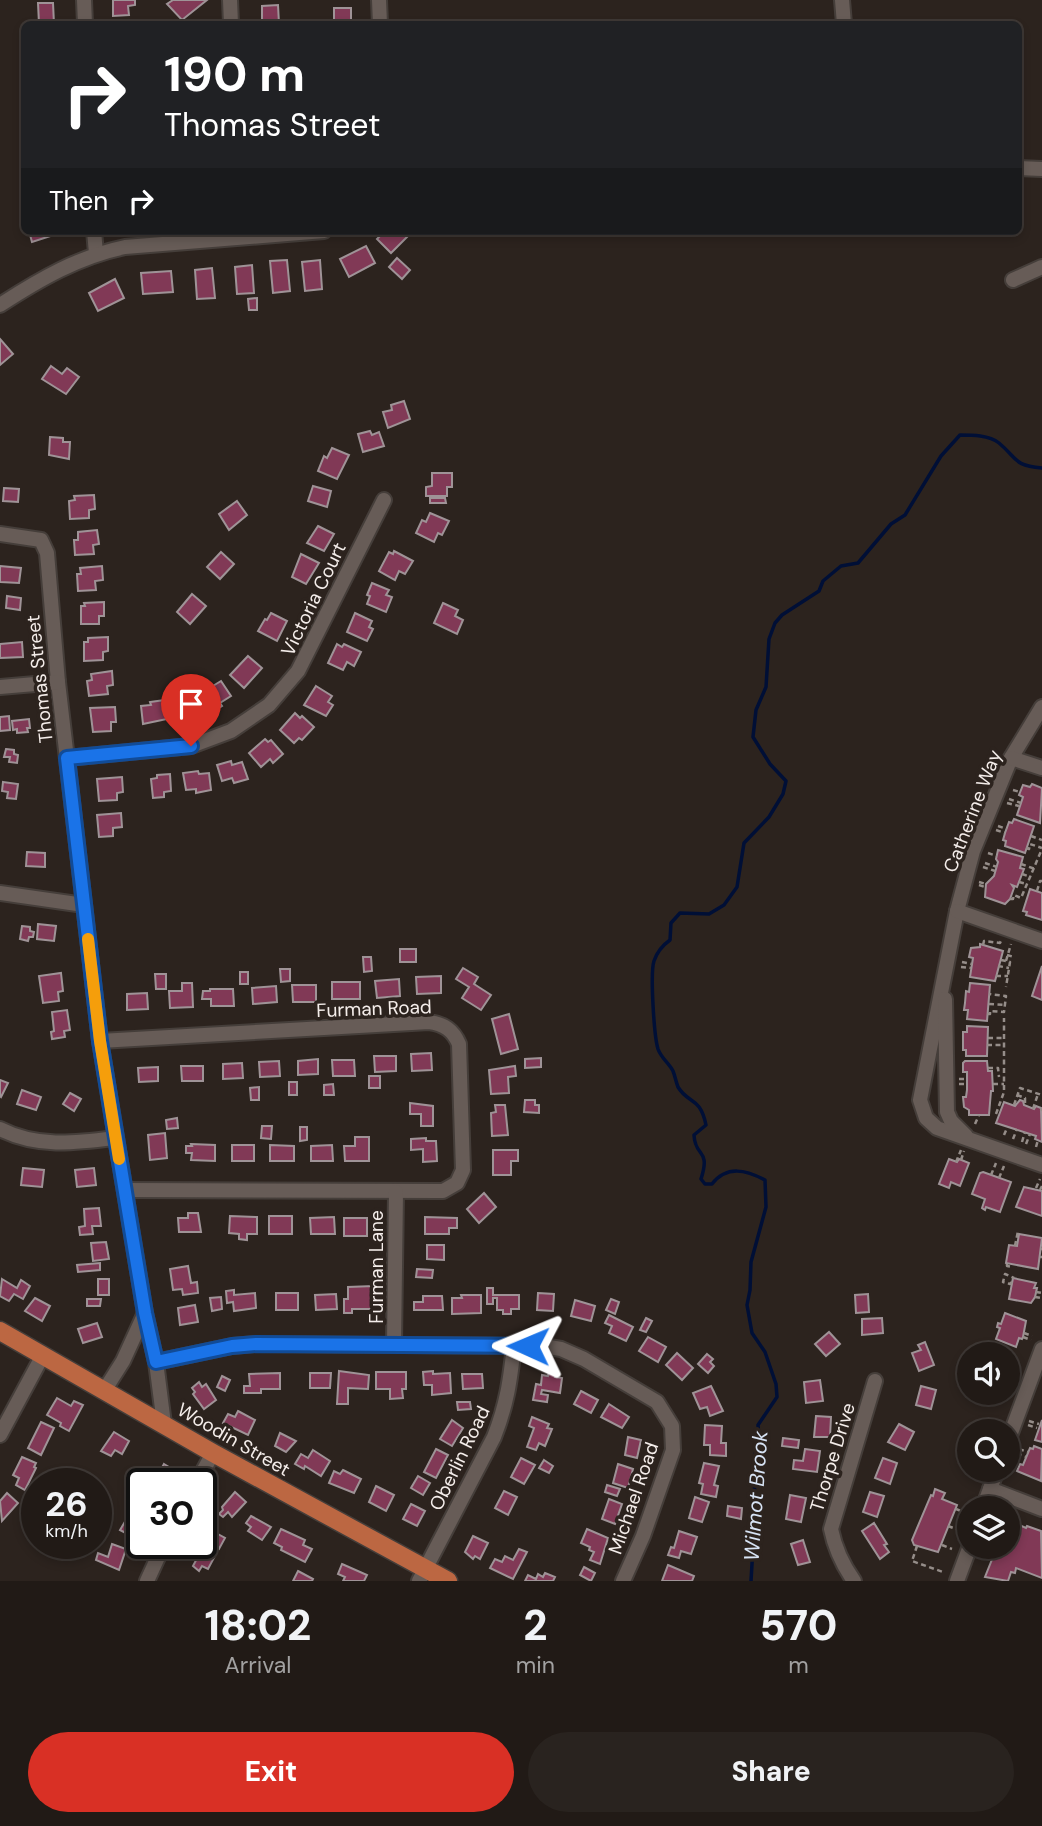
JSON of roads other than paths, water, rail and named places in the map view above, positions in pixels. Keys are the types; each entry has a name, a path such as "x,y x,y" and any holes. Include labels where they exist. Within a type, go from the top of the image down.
{"main road":[{"name":"Woodin Street","path":"0,1331 422,1574 448,1581"}],"street":[{"path":"84,0 85,21"},
{"path":"230,0 231,21"},
{"path":"379,0 380,21"},
{"path":"842,0 844,21"},
{"path":"1022,168 1042,169"},
{"path":"94,235 96,253"},
{"path":"0,305 50,273 96,253 230,235"},
{"path":"1013,280 1042,267"},
{"name":"Victoria Court","path":"67,758 191,746 231,731 270,705 298,671 384,500"},
{"name":"Thomas Street","path":"0,534 41,540 47,553 58,682 100,1041 145,1313 156,1362 164,1424"},
{"path":"0,687 58,682"},
{"name":"Catherine Way","path":"964,1146 926,1118 920,1100 938,999 973,851 1011,758 1042,707"},
{"path":"1011,758 1042,768"},
{"path":"0,893 84,905"},
{"path":"957,911 1042,941"},
{"name":"Catherine Way","path":"945,976 947,1112 964,1146"},
{"name":"Furman Road","path":"100,1041 429,1023 440,1024 455,1035 460,1055 463,1170 457,1183 443,1191 125,1190"},
{"path":"0,1129 17,1138 46,1143 69,1144 115,1138"},
{"path":"964,1146 1041,1172"},
{"name":"Furman Lane","path":"394,1343 396,1192"},
{"path":"104,1391 123,1361 145,1313"},
{"path":"1020,1419 1035,1342"},
{"name":"Michael Road","path":"156,1362 232,1346 256,1344 394,1343 543,1346 561,1349 584,1359 657,1402 672,1426 673,1450 643,1536 623,1581"},
{"name":"Oberlin Road","path":"422,1574 503,1415 510,1390 513,1346"},
{"path":"0,1434 43,1355"},
{"name":"Thorpe Drive","path":"854,1581 843,1566 834,1545 831,1528 874,1381"},
{"path":"205,1468 213,1453"},
{"path":"987,1496 993,1482"},
{"path":"990,1489 1042,1508"},
{"path":"147,1581 157,1559"},
{"path":"957,1581 965,1559"}],"waterway":[{"name":"Wilmot Brook","path":"751,1581 755,1514 754,1459 759,1439 758,1425 777,1397 776,1384 765,1352 752,1333 747,1305 751,1262 766,1207 765,1180 737,1171 724,1174 712,1184 705,1184 701,1179 704,1162 694,1135 706,1125 700,1109 678,1087 673,1071 658,1049 653,1005 654,961 660,949 670,940 671,923 680,913 709,914 724,905 737,887 744,843 769,817 783,794 786,781 770,764 753,737 756,710 766,687 769,639 775,623 782,615 819,591 823,581 841,566 858,563 891,524 905,515 941,456 960,435 990,438 1017,461 1042,468"}]}
